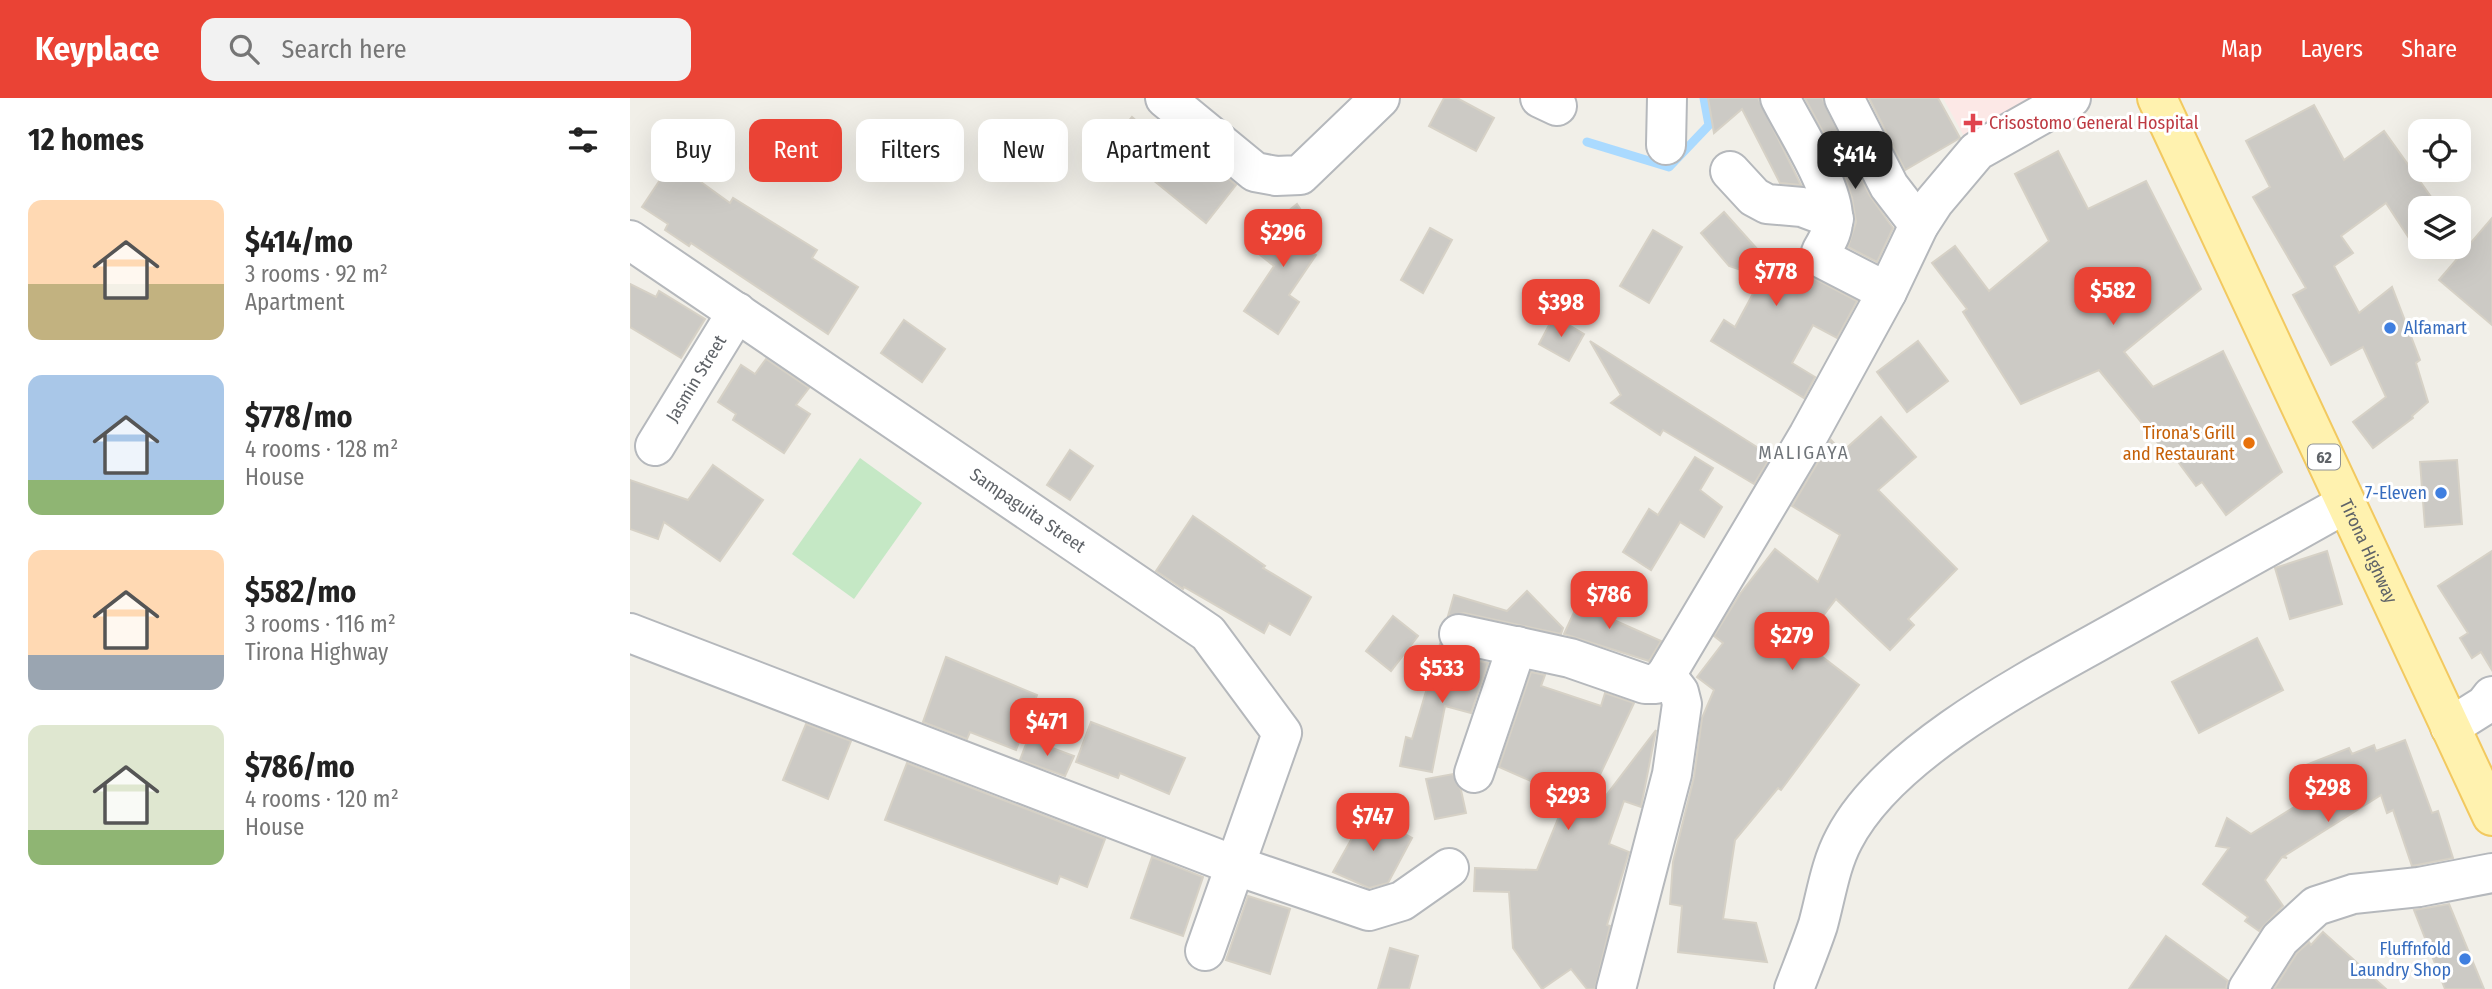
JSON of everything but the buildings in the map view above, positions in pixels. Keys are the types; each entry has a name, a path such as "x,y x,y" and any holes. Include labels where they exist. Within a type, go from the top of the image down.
{"main road":[{"name":"Tirona Highway","path":"2157,98 2492,816"}],"street":[{"path":"1165,98 1255,172 1276,176 1300,175 1380,98"},
{"path":"1666,145 1667,98"},
{"path":"1780,98 1832,200 1832,233 1821,252 1823,259 1887,292"},
{"path":"1844,98 1889,186 1919,225"},
{"path":"1459,634 1570,657 1645,684 1656,684 1666,675 1808,436 1887,292 1919,225 1958,170 1977,151 2071,98"},
{"path":"1730,171 1760,201 1802,207 1834,219"},
{"name":"Sampaguita Street","path":"630,240 1208,634 1282,733 1234,865"},
{"name":"Jasmin Street","path":"655,446 737,312"},
{"path":"1794,989 1844,839 1869,802 1908,765 1962,722 2017,688 2345,504"},
{"path":"630,633 1234,865 1369,911 1402,901 1449,868"},
{"path":"1474,773 1517,646"},
{"path":"1616,989 1672,774 1682,704 1679,692 1666,675"},
{"path":"2450,727 2485,705 2492,696"},
{"path":"1205,951 1234,865"},
{"path":"2248,989 2280,939 2316,906 2353,894 2419,887 2492,873"}],"shaded area":[{"name":"Crisostomo General Hospital","path":"1943,98 2035,98 1965,138"}],"green space":[{"path":"860,458 922,503 854,599 792,554"}],"waterway":[{"path":"1587,142 1669,167 1709,125 1704,98"}],"place":[{"name":"Crisostomo General Hospital","path":"1973,123"},
{"name":"Alfamart","path":"2390,328"},
{"name":"Tirona's Grill and Restaurant","path":"2249,443"},
{"name":"7-Eleven","path":"2441,493"},
{"name":"Fluffnfold Laundry Shop","path":"2465,959"}],"district":[{"name":"MALIGAYA","path":"1804,452"}]}
